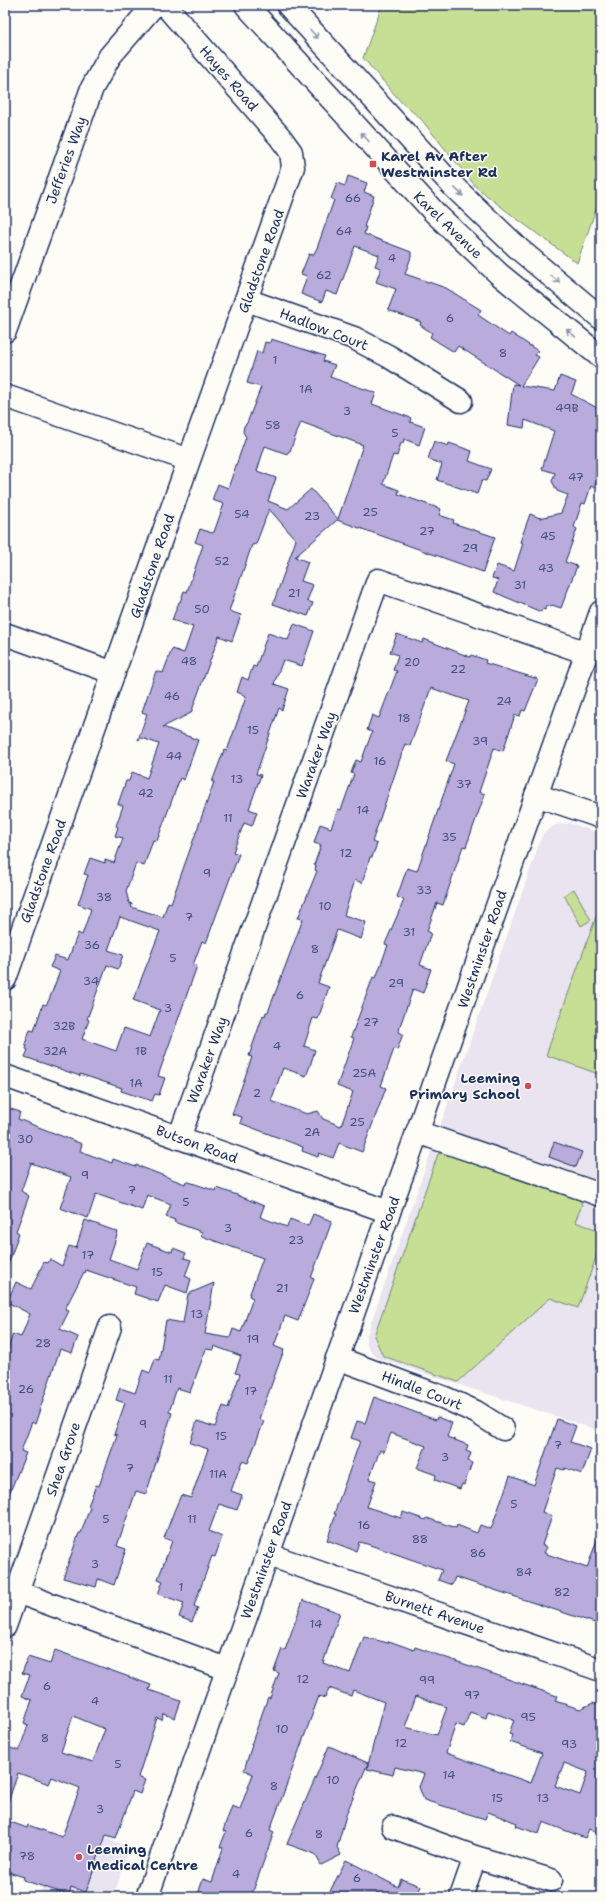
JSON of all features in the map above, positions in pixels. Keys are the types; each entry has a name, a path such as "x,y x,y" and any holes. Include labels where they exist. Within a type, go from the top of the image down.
{"street":[{"name":"Jefferies Way","path":"5,331 92,88 110,56 154,5"},
{"name":"Hayes Road","path":"165,5 280,137 291,152"},
{"name":"Karel Avenue","path":"246,5 434,212 499,274 601,358"},
{"path":"263,5 282,44"},
{"path":"288,5 454,186 520,250 601,318"},
{"name":"Gladstone Road","path":"5,979 246,300 288,186 293,167 291,152"},
{"name":"Hadlow Court","path":"246,300 354,338 388,356 461,401"},
{"path":"5,396 189,460"},
{"name":"Waraker Way","path":"179,1138 378,580 587,653"},
{"name":"Westminster Road","path":"147,1897 601,612"},
{"path":"5,634 114,673"},
{"path":"536,795 601,817"},
{"name":"Butson Road","path":"5,1076 389,1212"},
{"path":"418,1132 601,1195"},
{"name":"Shea Grove","path":"5,1626 110,1327"},
{"name":"Hindle Court","path":"337,1358 445,1398 476,1412 503,1429"},
{"name":"Burnett Avenue","path":"268,1555 601,1670"},
{"path":"17,1592 227,1669"},
{"path":"393,1827 475,1858 551,1880"},
{"path":"462,1897 475,1858"}],"shaded area":[{"name":"Leeming Primary School","path":"570,823 601,834 601,1431 377,1358 368,1348 366,1343 366,1337 543,833 557,824"},
{"path":"65,1824 130,1847 113,1897 39,1897"}],"green space":[{"path":"382,5 601,5 601,195 577,263 476,187 420,118 402,103 363,58"},
{"path":"574,889 591,920 581,926 564,895"},
{"path":"601,903 601,1075 546,1055"},
{"path":"444,1152 578,1196 582,1205 575,1222 601,1231 601,1243 578,1308 550,1298 458,1382 383,1356 374,1336 438,1154"}],"building":[{"path":"348,176 367,183 364,192 374,196 364,227 366,227 364,234 411,252 411,257 405,274 446,288 481,310 478,315 509,336 511,333 538,351 535,355 539,357 521,386 555,391 560,376 576,382 571,394 601,410 601,469 594,488 591,486 585,504 582,503 574,527 577,529 565,562 577,566 561,608 546,605 545,610 542,609 541,612 494,592 498,580 492,578 497,565 514,571 523,543 520,542 530,514 540,518 561,513 568,495 557,491 552,481 555,473 542,469 554,431 525,420 524,428 508,425 513,384 519,385 458,346 454,352 430,337 432,333 420,325 421,322 388,310 396,289 376,282 381,268 375,266 379,255 355,246 337,295 326,291 322,302 301,294 307,276 301,274 309,254 313,255 317,248 334,200 331,199 337,183 345,186"},
{"path":"271,339 325,356 323,361 335,365 330,377 376,393 372,404 411,418 410,422 425,427 419,445 404,439 403,443 401,443 397,456 393,455 383,484 399,490 398,494 441,509 439,515 454,520 453,523 495,537 483,572 337,520 295,557 308,562 301,581 313,585 307,601 313,603 308,616 273,604 296,540 269,509 256,544 252,545 229,611 241,615 232,641 219,636 191,713 163,727 198,740 184,780 180,778 157,841 153,840 144,866 136,863 126,891 129,903 132,904 131,907 163,917 168,902 171,903 214,782 212,782 224,750 227,751 245,700 246,696 237,692 242,677 248,680 253,666 256,667 268,633 288,640 294,624 314,631 302,666 283,660 274,684 289,689 282,710 279,708 256,774 261,775 249,809 257,812 252,826 244,823 233,852 239,854 206,943 202,941 193,965 197,966 158,1076 165,1078 159,1095 155,1094 152,1101 121,1091 122,1088 80,1074 80,1076 25,1057 28,1050 26,1049 27,1045 25,1044 30,1030 34,1031 43,1004 46,1005 49,1000 60,971 50,967 55,956 68,960 78,933 82,935 91,909 78,904 88,875 84,874 90,858 105,863 105,860 114,863 123,838 115,836 118,827 116,826 123,806 118,804 126,781 129,781 132,772 147,778 159,744 142,738 138,740 147,714 142,712 156,671 163,673 172,649 184,653 193,627 172,620 184,591 187,592 203,545 195,542 200,529 212,533 214,532 224,504 212,500 218,484 228,488 246,437 243,432 244,426 247,423 261,387 247,383 257,351 262,353 265,342 270,343","holes":["301,422 363,445 338,519 311,489 288,509 268,501 276,478 257,471 265,446 287,454 290,451","120,917 160,931 133,1000 160,1010 150,1037 124,1028 116,1051 82,1039 89,1020 87,1019 107,965 118,969 123,955 108,950"]},
{"path":"434,441 448,446 449,443 472,451 469,461 491,469 486,481 482,480 477,494 437,480 442,464 428,459"},
{"path":"397,634 422,643 424,639 470,657 471,655 486,660 485,663 538,679 525,711 522,710 520,716 515,715 503,751 494,748 479,792 485,794 466,847 463,846 443,905 437,903 427,931 431,933 420,965 431,969 423,993 413,989 400,1026 399,1032 403,1034 397,1050 394,1049 381,1086 386,1088 362,1152 339,1143 333,1158 319,1153 318,1157 302,1151 303,1147 240,1123 242,1117 232,1114 252,1057 249,1056 263,1015 265,1016 266,1012 268,1012 303,919 298,918 317,871 315,870 316,866 314,865 321,845 314,843 320,824 331,828 338,809 341,810 354,774 351,773 356,760 361,762 372,732 367,730 372,715 379,718 397,671 393,670 398,655 390,652","holes":["431,688 469,701 446,761 454,764 417,871 407,868 397,897 404,900 385,944 388,945 376,978 373,977 351,1037 354,1038 337,1086 353,1092 341,1126 323,1119 318,1111 307,1114 271,1101 283,1068 306,1076 310,1066 315,1050 304,1046 313,1018 318,1019 329,987 318,983 337,930 361,939 366,922 344,915 355,880 362,883 370,857 372,857 377,844 372,842 405,744 410,746"]},
{"path":"5,1107 20,1112 18,1119 82,1144 80,1151 112,1163 113,1159 136,1167 136,1165 185,1184 186,1181 216,1191 217,1188 237,1195 264,1206 260,1217 287,1227 290,1219 308,1226 313,1214 332,1221 311,1278 314,1279 298,1321 285,1316 274,1346 284,1350 259,1419 264,1421 258,1437 248,1463 242,1461 231,1491 242,1495 237,1510 219,1504 209,1531 222,1537 215,1557 212,1556 194,1606 198,1608 192,1622 179,1617 184,1603 158,1594 163,1581 158,1579 172,1541 164,1538 174,1511 181,1495 191,1498 208,1449 190,1443 197,1421 215,1427 223,1406 228,1408 240,1374 235,1373 241,1356 214,1346 213,1350 206,1349 190,1392 177,1388 169,1412 172,1413 146,1494 136,1491 117,1546 126,1549 114,1585 98,1579 96,1587 63,1578 79,1533 81,1533 90,1507 88,1506 96,1485 99,1486 117,1435 114,1434 125,1403 116,1400 120,1388 135,1393 143,1370 150,1373 155,1359 159,1360 166,1320 183,1323 188,1294 214,1283 205,1334 230,1338 233,1329 241,1332 253,1298 249,1296 263,1258 201,1236 202,1232 174,1222 175,1220 166,1217 171,1204 147,1195 142,1210 96,1194 88,1218 60,1208 71,1177 31,1163 21,1191 29,1196 16,1231 19,1233 7,1268 5,1268 5,1167 9,1155 5,1154"},
{"path":"554,1142 582,1152 576,1167 549,1157"},
{"path":"85,1220 118,1232 109,1259 137,1269 147,1243 172,1252 173,1248 186,1253 184,1258 191,1260 185,1276 191,1279 187,1293 165,1285 158,1302 134,1294 136,1287 86,1270 85,1273 84,1272 65,1309 69,1311 60,1329 78,1337 72,1353 60,1349 35,1424 32,1422 21,1451 26,1453 5,1504 5,1358 13,1334 21,1337 30,1314 7,1302 16,1282 31,1289 44,1262 48,1263 50,1259 62,1266 69,1246 76,1248"},
{"path":"374,1397 436,1420 437,1417 452,1423 447,1437 468,1445 466,1451 471,1453 468,1461 472,1463 464,1485 462,1484 460,1489 435,1480 436,1475 417,1468 426,1446 391,1433 384,1452 380,1450 369,1479 376,1481 367,1507 401,1518 403,1512 456,1528 457,1525 477,1533 480,1525 491,1529 510,1476 534,1485 557,1419 576,1426 570,1442 591,1449 582,1474 565,1468 564,1470 557,1468 542,1512 552,1516 542,1545 547,1547 544,1553 587,1568 599,1534 601,1534 601,1625 455,1577 452,1585 438,1580 442,1570 367,1544 359,1542 356,1551 327,1540 336,1514 334,1514 360,1441 351,1438 357,1421 365,1423"},
{"path":"303,1600 340,1613 323,1663 350,1673 364,1637 388,1643 389,1641 414,1650 415,1647 557,1696 555,1701 580,1709 593,1703 601,1706 601,1834 589,1829 585,1838 543,1822 539,1834 516,1826 517,1823 488,1812 485,1819 424,1800 419,1787 424,1774 395,1767 393,1775 367,1769 384,1702 353,1690 351,1696 329,1688 325,1698 319,1696 270,1830 274,1832 251,1897 197,1897 203,1879 212,1882 223,1848 220,1847 226,1832 223,1831 232,1806 240,1809 253,1774 244,1770 268,1697 270,1698 279,1673 274,1671 282,1649 285,1650","holes":["416,1696 447,1707 437,1735 405,1727","488,1711 514,1720 509,1734 512,1735 510,1742 542,1753 531,1783 446,1753 456,1724 464,1727 470,1712 486,1718","564,1763 588,1772 580,1795 555,1786"]},
{"path":"55,1650 151,1685 149,1690 181,1701 175,1718 164,1714 162,1720 157,1718 138,1777 145,1780 140,1794 133,1791 116,1838 106,1835 86,1892 71,1887 69,1895 23,1880 24,1877 5,1871 5,1820 27,1828 28,1825 62,1837 80,1788 52,1777 49,1784 18,1773 7,1805 5,1805 5,1746 19,1751 28,1725 24,1723 32,1700 22,1696 30,1675 22,1673 28,1657 50,1664","holes":["73,1716 105,1729 93,1762 61,1752"]},
{"path":"329,1746 368,1763 347,1812 337,1847 341,1855 321,1865 315,1854 287,1844"},
{"path":"346,1860 398,1887 401,1879 421,1886 417,1896 419,1897 327,1897"}],"place":[{"name":"Karel Av After Westminster Rd","path":"373,164"},
{"name":"Leeming Primary School","path":"528,1086"},
{"name":"Leeming Medical Centre","path":"79,1857"}]}
